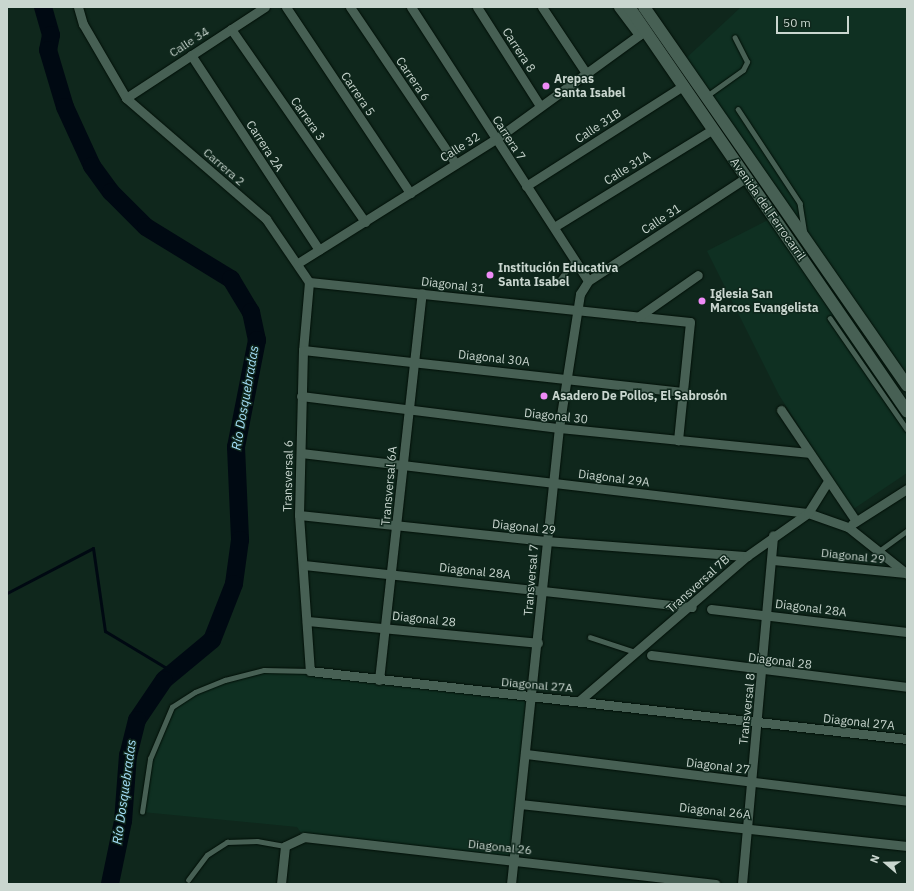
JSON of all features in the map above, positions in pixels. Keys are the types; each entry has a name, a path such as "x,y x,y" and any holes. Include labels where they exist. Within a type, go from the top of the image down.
{"main road":[{"name":"Avenida del Ferrocarril","path":"629,7 642,32 683,86 747,177 907,412"},
{"name":"Avenida del Ferrocarril","path":"644,7 708,95 907,386"}],"street":[{"name":"Carrera 2","path":"78,7 83,24 126,98 266,219 298,263"},
{"name":"Calle 34","path":"126,98 265,7"},
{"name":"Carrera 5","path":"286,7 410,193"},
{"name":"Carrera 6","path":"350,7 456,164"},
{"name":"Carrera 7","path":"411,7 588,281"},
{"name":"Carrera 8","path":"477,7 540,106"},
{"path":"542,7 586,73"},
{"path":"618,7 642,32"},
{"name":"Carrera 3","path":"231,29 365,222"},
{"name":"Calle 32","path":"298,263 496,139 642,32"},
{"name":"Carrera 2A","path":"191,55 319,250"},
{"name":"Calle 31B","path":"526,186 683,86"},
{"name":"Calle 31A","path":"554,227 713,129"},
{"name":"Calle 31","path":"588,281 747,177"},
{"path":"298,263 309,282"},
{"path":"638,317 698,275"},
{"name":"Transversal 7","path":"511,884 533,697 546,541 554,483 559,428 576,312 588,281"},
{"name":"Diagonal 31","path":"309,282 422,293 576,312 690,322 683,392"},
{"name":"Transversal 6","path":"309,282 302,350 299,515 304,566 310,671"},
{"name":"Transversal 6A","path":"379,680 398,525 408,411 422,293"},
{"name":"Diagonal 30A","path":"302,350 414,361 683,392"},
{"path":"678,440 683,392"},
{"name":"Diagonal 30","path":"301,396 408,411 559,428 809,453"},
{"path":"781,410 856,521"},
{"name":"Diagonal 29A","path":"301,454 808,513 848,527 906,573"},
{"name":"Transversal 7B","path":"579,701 635,652 692,607 747,556 774,535 808,513 828,481"},
{"path":"848,527 907,489"},
{"name":"Diagonal 29","path":"299,515 546,541 747,556"},
{"name":"Transversal 8","path":"742,884 763,671 774,535"},
{"name":"Diagonal 29","path":"773,560 906,573"},
{"name":"Diagonal 28A","path":"304,566 392,574 692,607"},
{"name":"Diagonal 28A","path":"711,609 907,632"},
{"name":"Diagonal 28","path":"307,621 386,627 538,643"},
{"name":"Diagonal 28","path":"651,655 763,671 907,687"},
{"name":"Diagonal 27A","path":"310,671 379,680 579,701 757,724 907,739"},
{"name":"Diagonal 27","path":"526,754 907,801"},
{"name":"Diagonal 26A","path":"520,804 748,827 907,846"},
{"name":"Diagonal 26","path":"285,846 304,837 715,884"},
{"path":"281,884 285,846"}],"lane":[{"path":"708,95 743,70 747,62 736,38"},
{"path":"738,109 800,203 806,237"},
{"path":"556,284 575,260"},
{"path":"830,318 907,429"},
{"path":"879,551 907,531"},
{"path":"590,637 635,652"},
{"name":"Diagonal 27A","path":"142,812 150,759 172,707 195,692 231,678 264,670 310,671"},
{"path":"188,880 206,855 227,842 257,841 285,846"}],"shaded area":[{"path":"741,7 907,7 907,386 683,61"},
{"path":"770,219 907,421 907,473 852,510 779,395 707,251"},
{"path":"264,670 310,671 533,697 513,860 304,837 297,827 142,812 150,759 172,707 195,692"}],"waterway":[{"name":"Río Dosquebradas","path":"43,7 51,35 48,50 65,107 92,166 111,192 146,227 231,279 251,312 257,340 236,447 240,540 234,584 212,640 164,680 137,720 128,755 123,821 110,884"},
{"path":"7,593 93,548 105,631 173,672"}],"place":[{"name":"Arepas Santa Isabel","path":"546,86"},
{"name":"Institución Educativa Santa Isabel","path":"490,275"},
{"name":"Iglesia San Marcos Evangelista","path":"702,301"},
{"name":"Asadero De Pollos, El Sabrosón","path":"544,396"}]}
